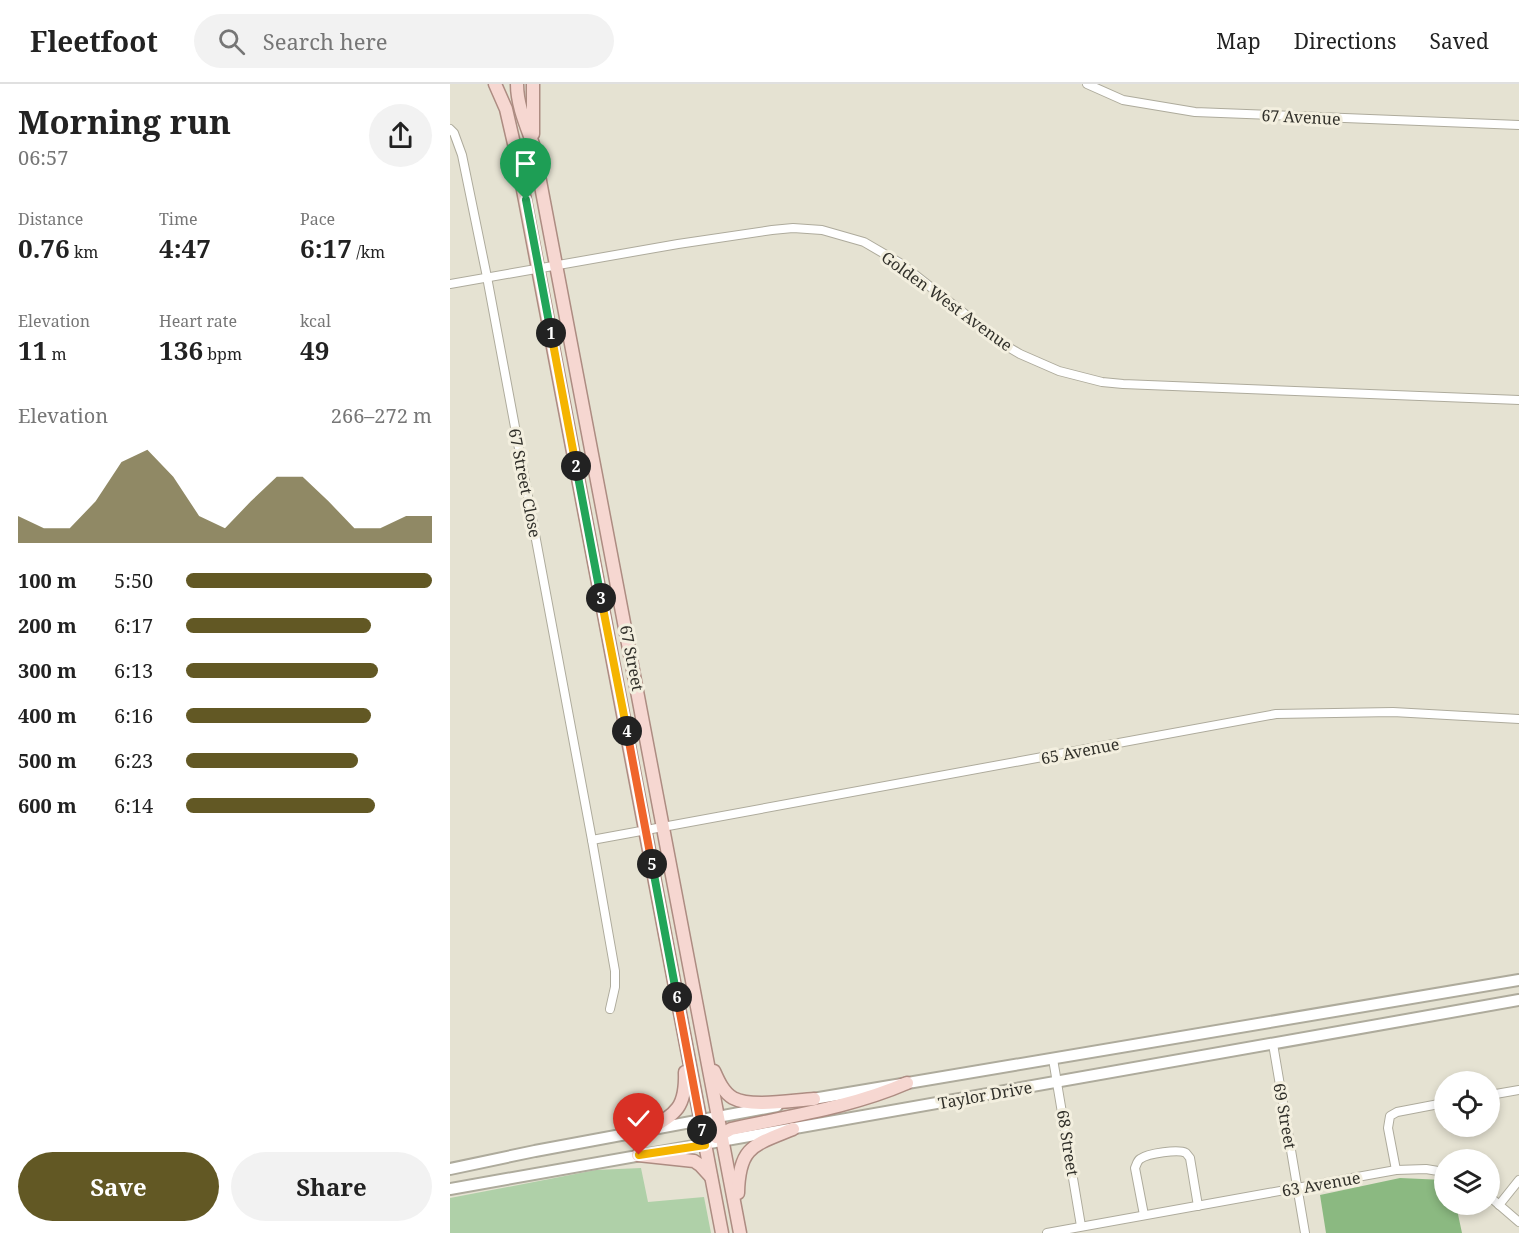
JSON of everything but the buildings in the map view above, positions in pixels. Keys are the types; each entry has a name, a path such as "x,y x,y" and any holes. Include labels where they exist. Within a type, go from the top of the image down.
{"main road":[{"name":"67 Street","path":"495,84 507,109 539,268 722,1233"},
{"name":"67 Street","path":"517,84 522,111 533,144 740,1233"},
{"path":"533,84 533,144"},
{"name":"Taylor Drive","path":"450,1169 814,1099 1519,980"},
{"name":"Taylor Drive","path":"722,1137 793,1129 1519,1000"},
{"path":"648,1130 671,1117 684,1099 686,1083 684,1035"},
{"path":"706,1054 719,1081 732,1097 753,1102 814,1099"},
{"path":"450,1190 705,1145 722,1137 731,1129 860,1101 907,1083"},
{"path":"738,1218 740,1168 748,1151 793,1129"},
{"path":"639,1155 694,1161 712,1178"}],"street":[{"name":"67 Avenue","path":"1087,84 1123,100 1195,112 1519,125"},
{"name":"67 Street Close","path":"450,129 460,146 487,277 592,840 615,971 615,987 610,1009"},
{"name":"Golden West Avenue","path":"450,284 772,230 793,228 822,230 864,242 879,250 900,263 1003,344 1039,364 1083,378 1134,384 1519,400"},
{"name":"65 Avenue","path":"646,831 1276,714 1393,712 1519,719"},
{"path":"592,840 646,831"},
{"name":"69 Street","path":"1273,1044 1305,1233"},
{"name":"68 Street","path":"1053,1059 1082,1226"},
{"path":"1500,1093 1519,1090"},
{"path":"1396,1170 1388,1128 1390,1116 1397,1112 1434,1105"},
{"path":"1144,1215 1135,1168 1137,1163 1143,1157 1179,1150 1190,1158 1198,1206"},
{"name":"63 Avenue","path":"1047,1233 1396,1170 1434,1171"},
{"path":"1500,1204 1519,1180"},
{"path":"1500,1206 1519,1222"}],"green space":[{"path":"641,1168 648,1202 704,1197 711,1233 450,1233 450,1198 596,1170"},
{"path":"1400,1178 1434,1180 1434,1215 1458,1215 1462,1233 1326,1233 1320,1195"}],"route":[{"path":"526,200 705,1145 639,1155"}]}
